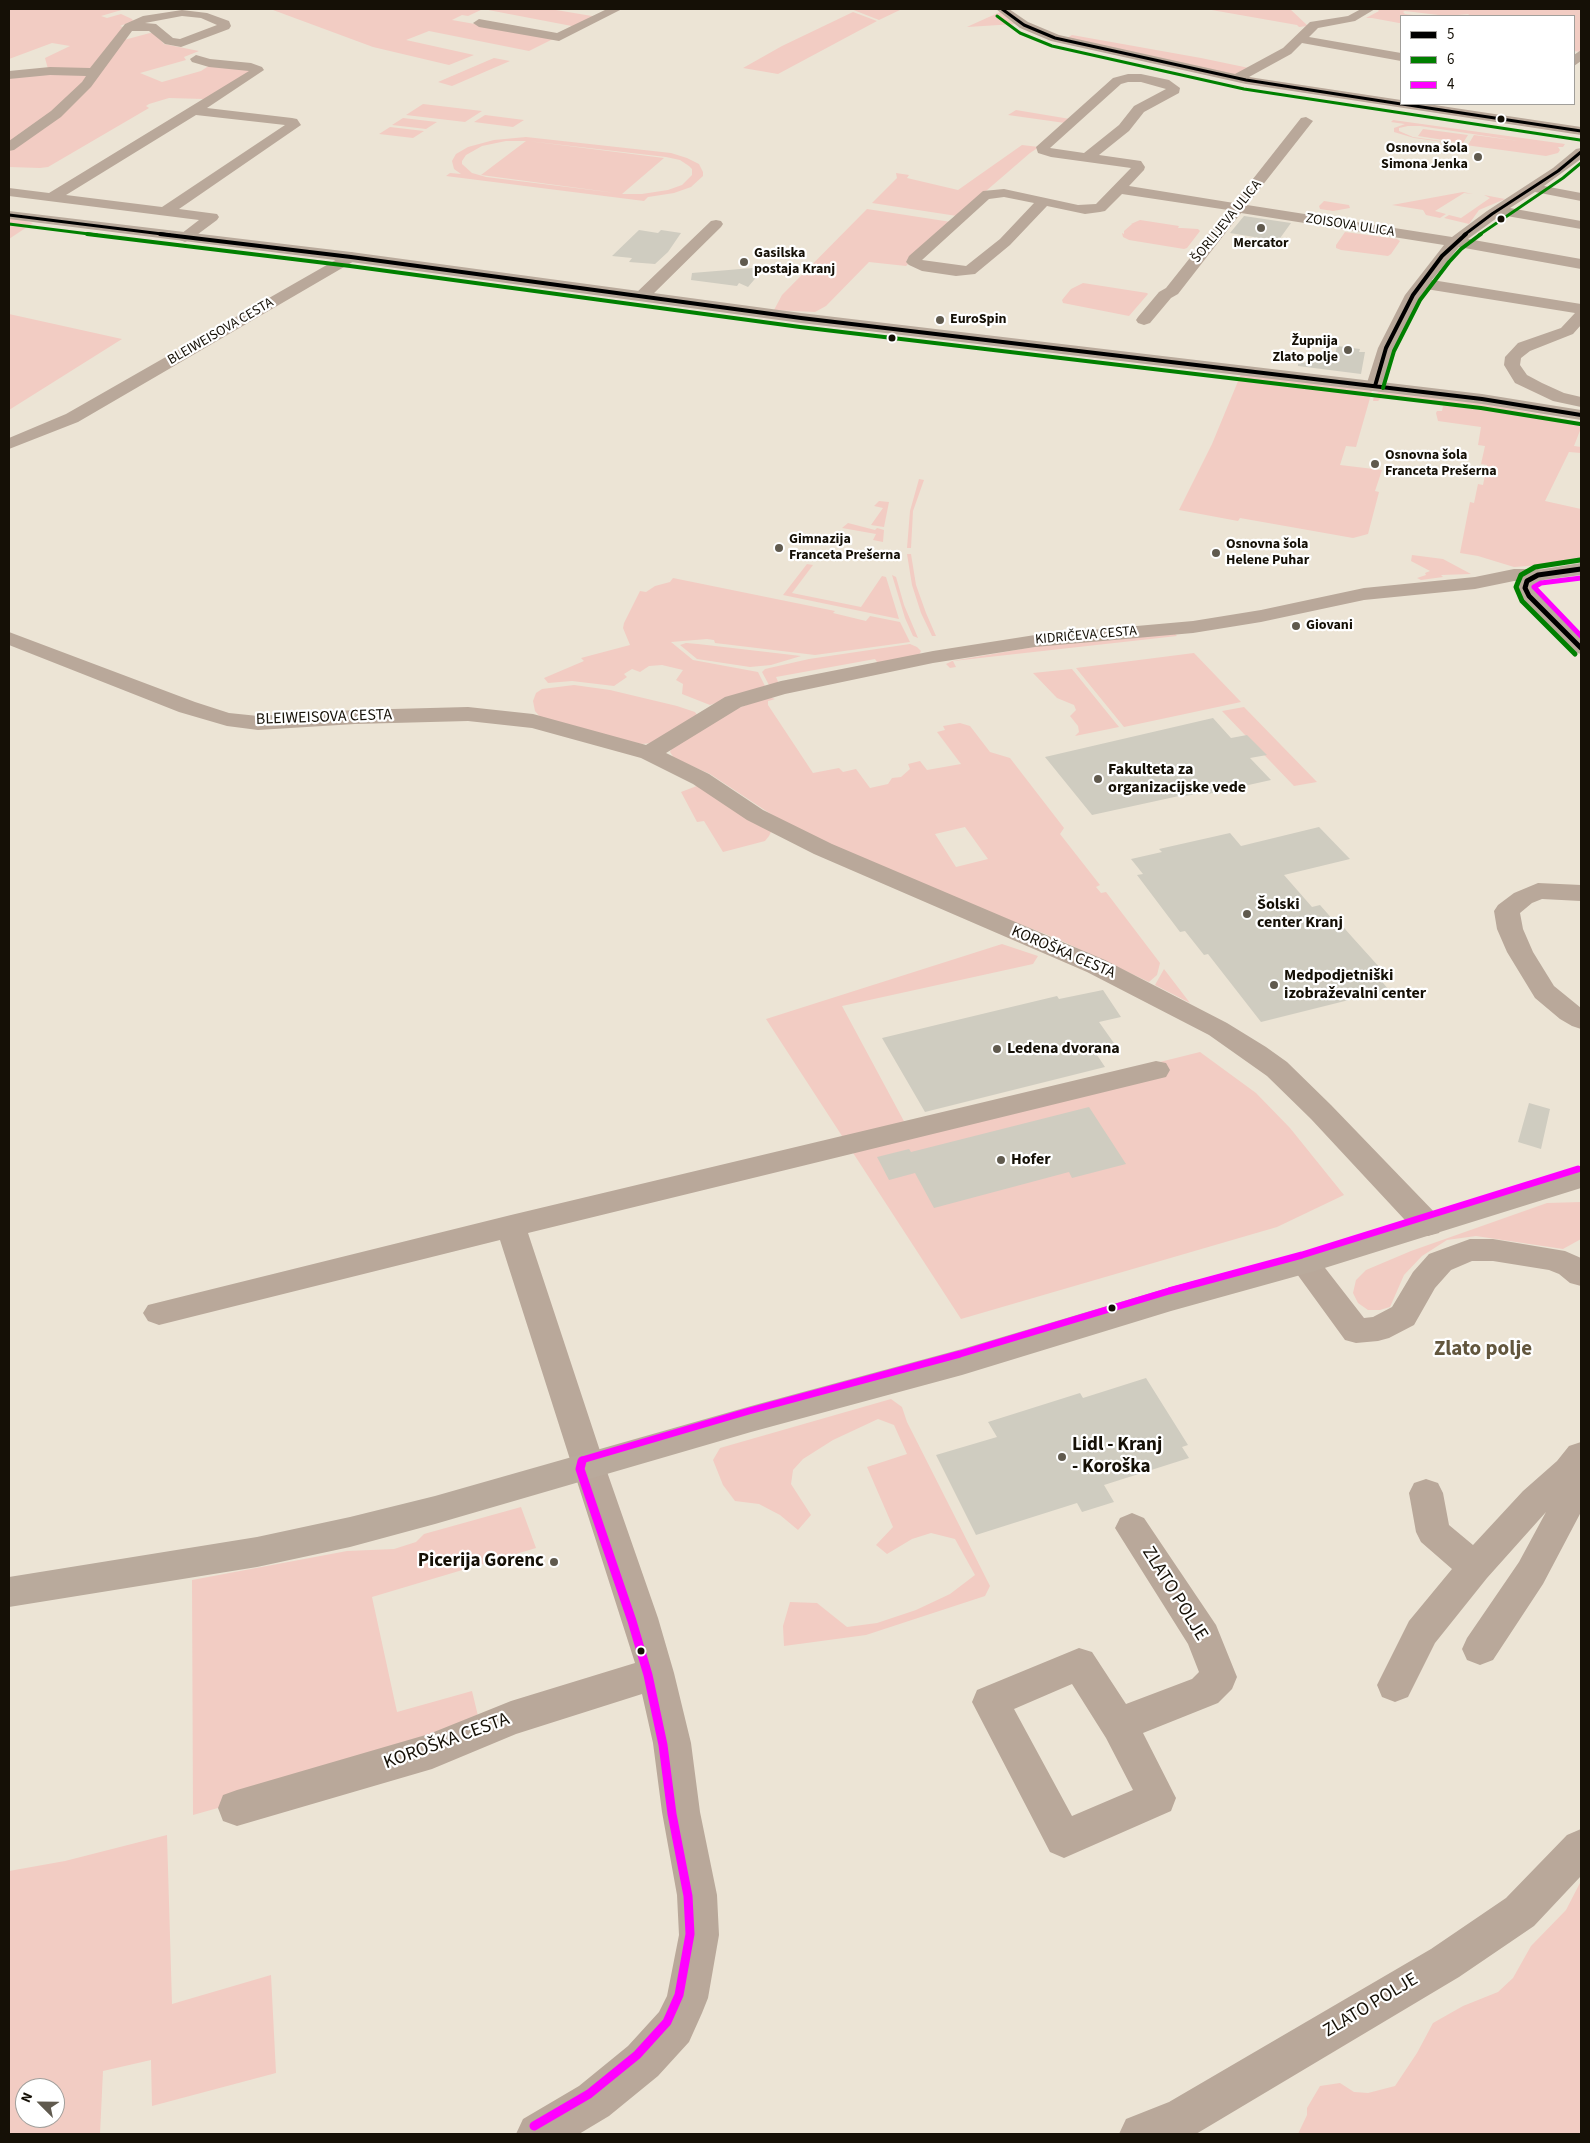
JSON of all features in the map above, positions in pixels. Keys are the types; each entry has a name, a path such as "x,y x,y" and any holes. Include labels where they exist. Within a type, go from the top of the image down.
{"main road":[{"path":"9,215 351,257 874,327 1482,399 1581,415"},
{"name":"KIDRIČEVA CESTA","path":"1538,574 1581,569"},
{"path":"1538,574 1527,581 1525,588 1529,596 1581,648"},
{"path":"9,1592 165,1568 313,1540 435,1510 769,1414 962,1362 1304,1263 1581,1177"}],"street":[{"path":"479,23 559,37 616,9"},
{"path":"1002,9 1024,25 1055,38 1237,78 1338,96 1400,103"},
{"path":"1237,78 1287,51 1314,25 1351,19 1369,9"},
{"path":"9,147 56,114 87,84 94,72 130,27 147,18 182,13 203,15 225,26 181,43 169,41 152,27 130,27"},
{"path":"1301,39 1400,57"},
{"path":"51,198 258,70 252,67 209,63 196,59"},
{"path":"9,75 50,71 94,72"},
{"path":"1044,201 1005,242 970,271 956,272 922,266 914,262 914,259 984,196 999,193 1044,201 1085,210 1096,210 1136,170 1138,167 1136,164 1087,158 1051,153 1043,148 1117,81 1128,78 1141,78 1165,83 1174,88 1174,90 1139,109 1119,133 1087,158"},
{"path":"1421,105 1523,116 1581,131"},
{"path":"166,212 294,124 292,122 194,111"},
{"name":"ŠORLIJEVA ULICA","path":"1144,320 1165,295 1172,291 1306,121"},
{"path":"1374,386 1386,348 1421,283 1455,242 1492,214 1571,168 1581,152"},
{"path":"1571,168 1581,179"},
{"name":"ZOISOVA ULICA","path":"1119,189 1455,242 1581,264"},
{"path":"1541,190 1581,198"},
{"path":"9,192 212,217 185,237"},
{"path":"1558,193 1581,193"},
{"path":"1506,212 1581,225"},
{"path":"641,297 716,224"},
{"name":"BLEIWEISOVA CESTA","path":"9,444 72,418 351,257"},
{"path":"1421,283 1581,309"},
{"path":"1581,316 1567,331 1524,347 1513,356 1512,365 1521,379 1559,397 1581,402"},
{"path":"1557,336 1576,342"},
{"name":"KIDRIČEVA CESTA","path":"649,752 733,702 781,688 933,658 1035,641 1193,627 1261,616 1364,594 1475,583 1514,575 1538,574"},
{"name":"BLEIWEISOVA CESTA","path":"9,638 187,707 226,719 258,723 468,714 533,721 649,752"},
{"name":"KOROŠKA CESTA","path":"649,752 701,779 755,815 823,849 1096,966 1218,1029 1277,1069 1322,1112 1428,1225"},
{"path":"1581,893 1538,891 1522,898 1507,910 1510,929 1520,952 1544,992 1569,1013 1581,1020"},
{"path":"159,1313 1156,1070"},
{"path":"512,1226 588,1466 640,1618 656,1673 672,1743 681,1812 697,1895 699,1935 687,1998 674,2027 643,2061 594,2101 538,2134"},
{"path":"1304,1263 1356,1331 1378,1329 1403,1316 1424,1280 1440,1262 1470,1250 1493,1250 1554,1259 1570,1266 1581,1275"},
{"path":"1395,1685 1422,1632 1475,1567 1535,1501 1578,1470"},
{"path":"1480,1649 1531,1573 1568,1504 1578,1470"},
{"path":"1426,1493 1433,1532 1475,1567"},
{"name":"ZLATO POLJE","path":"1119,1726 1146,1713 1205,1691 1219,1677 1203,1636 1132,1528"},
{"path":"1079,1664 1119,1726 1157,1798 1064,1839 990,1702 1079,1664"},
{"name":"KOROŠKA CESTA","path":"237,1808 432,1750 512,1718 656,1673"},
{"name":"ZLATO POLJE","path":"1141,2134 1181,2119 1444,1962 1520,1912 1581,1848"}],"shaded area":[{"path":"9,9 125,9 101,16 107,18 121,14 133,21 120,26 123,27 120,32 90,69 48,69 45,58 70,46 52,43 9,59"},
{"path":"483,9 468,16 462,15 452,20 555,38 529,51 429,31 406,40 474,55 449,65 373,47 273,10"},
{"path":"483,9 550,9 598,17 577,27"},
{"path":"851,9 902,9 879,20"},
{"path":"1206,9 1290,9 1308,26 1299,27 1297,25"},
{"path":"1377,9 1581,9 1581,52 1575,51 1575,15 1439,15 1405,11 1403,12 1405,14 1413,15 1400,15 1400,23 1366,18 1379,11"},
{"path":"853,12 877,21 778,74 743,68 782,46"},
{"path":"1000,12 1015,24 967,27 969,26"},
{"path":"155,33 164,44 199,51 184,57 186,60 140,73 162,82 201,71 210,65 252,71 204,99 169,98 149,104 146,106 149,108 48,167 9,167 9,150 54,119 124,40"},
{"path":"1072,35 1249,68 1235,75 1067,38"},
{"path":"494,58 510,61 452,86 438,82"},
{"path":"37,73 89,73 82,86 28,131 9,144 9,77"},
{"path":"423,104 482,111 465,122 406,115"},
{"path":"1016,110 1070,119 1065,123 1008,115"},
{"path":"485,115 524,120 513,127 474,122"},
{"path":"403,118 437,122 426,129 392,125"},
{"path":"1393,120 1565,144 1563,147 1558,147 1560,150 1558,153 1546,156 1414,138 1394,132 1394,128 1405,124 1391,122","holes":["1420,126 1519,141 1474,135 1468,145 1413,137 1399,131 1399,128"]},
{"path":"390,127 424,131 413,138 379,134"},
{"path":"1423,129 1468,135 1463,143 1418,136"},
{"path":"526,137 671,153 699,164 703,176 691,187 674,193 648,197 644,201 446,176 450,173 461,174 454,169 452,161 456,154 468,147 494,140","holes":["506,141 526,141 481,175 616,193 486,177 472,173 462,164 466,155 482,146","528,141 666,157 680,160 689,166 692,169 692,175 682,185 668,190 642,194 622,194 664,158"]},
{"path":"1022,145 1039,147 957,216 872,203 897,178 896,173 909,175 907,178 958,190"},
{"path":"1463,192 1473,194 1464,193 1435,211 1446,214 1440,218 1426,215 1423,210 1392,205"},
{"path":"1484,195 1505,199 1479,210 1469,224 1444,218 1449,215 1461,218 1490,198"},
{"path":"1324,201 1349,205 1350,208 1333,211 1320,209 1319,206"},
{"path":"867,209 951,222 906,266 869,262 826,306 815,312 774,310 782,295"},
{"path":"9,218 22,220 33,223 9,239"},
{"path":"1140,220 1179,226 1178,228 1198,229 1200,231 1187,248 1184,249 1129,240 1123,237 1122,233 1124,234 1124,231 1131,224"},
{"path":"1345,232 1400,241 1388,256 1341,250 1336,248 1336,245"},
{"path":"1083,283 1148,294 1129,316 1063,303 1062,300 1071,289"},
{"path":"9,314 122,339 9,410"},
{"path":"1241,374 1372,391 1356,447 1346,446 1340,465 1382,470 1375,491 1379,492 1368,534 1353,538 1240,518 1238,521 1179,510 1212,444"},
{"path":"1379,392 1487,404 1579,422 1581,428 1574,446 1581,447 1581,453 1569,452 1545,501 1581,509 1581,562 1514,567 1478,556 1460,553 1470,502 1474,503 1478,484 1483,485 1487,465 1481,464 1485,446 1478,445 1481,427 1438,421 1436,413 1437,411 1442,411 1443,406 1383,396 1378,401 1373,401 1374,395"},
{"path":"919,479 924,480 913,511 911,548 907,548 910,511"},
{"path":"879,501 889,502 884,527 871,525 883,508 874,506"},
{"path":"848,523 875,530 877,528 884,530 883,542 873,540 876,534 842,528"},
{"path":"907,554 911,554 916,585 936,636 932,636 921,613 912,585"},
{"path":"1412,555 1443,559 1471,574 1441,575 1443,577 1421,580 1417,578 1426,575 1425,573 1430,571 1411,561"},
{"path":"807,564 813,565 792,593 861,607 882,576 886,577 899,619 783,595"},
{"path":"892,575 896,577 904,605 918,638 913,636 905,618"},
{"path":"673,578 835,611 833,613 866,621 870,616 900,622 910,642 815,655 715,643 714,640 707,639 671,642 693,660 758,672 765,686 710,705 682,694 683,684 676,680 683,670 662,665 649,666 640,672 632,669 624,674 627,677 614,686 572,681 548,683 544,678 584,661 581,658 630,645 623,628 640,591 646,592 655,586 670,582"},
{"path":"1175,634 1177,636 953,661 956,667 950,668 946,664 952,661 1051,644"},
{"path":"686,643 801,656 771,665 750,667 697,659 680,645"},
{"path":"910,644 921,651 919,655 879,665 875,659 776,677 779,684 769,685 762,672 765,669 809,659"},
{"path":"1194,653 1241,702 1124,727 1076,668"},
{"path":"1072,669 1119,727 1075,736 1079,732 1078,726 1070,716 1076,710 1074,705 1057,698 1033,673"},
{"path":"574,685 610,690 677,706 695,712 697,715 653,743 641,744 541,718 535,711 533,701 536,693 542,689"},
{"path":"769,697 775,699 768,701 768,705 813,773 839,768 843,772 856,769 870,788 888,784 892,778 901,777 910,769 908,764 920,761 927,770 961,764 937,732 945,730 943,726 960,723 970,726 990,752 1010,758 1064,828 1060,834 1100,885 1096,887 1101,893 1106,892 1160,963 1157,975 1149,982 1058,939 951,897 789,826 710,774 674,758 670,752 672,747 730,711","holes":["965,827 988,859 956,867 935,834"]},
{"path":"1244,707 1317,782 1294,786 1222,711"},
{"path":"702,784 771,832 765,841 723,852 704,821 697,822 681,792"},
{"path":"1002,944 1038,956 1033,964 842,1006 906,1125 1200,1052 1256,1093 1290,1128 1344,1195 1277,1227 961,1319 766,1019"},
{"path":"1164,969 1190,1003 1155,985"},
{"path":"1581,1202 1581,1239 1563,1249 1476,1236 1447,1240 1422,1256 1404,1275 1390,1307 1380,1310 1368,1310 1358,1303 1353,1293 1356,1280 1366,1270 1411,1251 1547,1203"},
{"path":"891,1399 902,1407 907,1422 990,1586 985,1596 866,1635 784,1646 783,1626 790,1602 817,1603 847,1627 877,1623 916,1610 950,1594 975,1575 955,1539 931,1533 912,1539 887,1554 876,1545 893,1527 867,1467 907,1454 894,1425 878,1419 833,1440 803,1459 793,1470 791,1484 811,1515 798,1530 780,1515 759,1504 735,1501 723,1485 713,1460 720,1448"},
{"path":"521,1507 536,1548 372,1597 397,1712 472,1691 479,1720 232,1804 193,1815 192,1580 347,1551 394,1549 416,1542 424,1534"},
{"path":"167,1835 172,2004 271,1975 276,2073 152,2106 151,2060 103,2071 100,2134 9,2134 9,1871 65,1861"},
{"path":"1581,1881 1581,2134 1298,2134 1307,2115 1307,2108 1320,2086 1340,2083 1354,2092 1368,2093 1395,2086 1417,2053 1433,2023 1463,2006 1498,1992 1513,1978 1531,1946 1566,1910"}],"building":[{"name":"Mercator","path":"1244,216 1291,223 1278,241 1230,233"},
{"path":"639,230 658,233 661,230 681,233 668,252 655,264 629,262 632,258 612,256"},
{"path":"765,267 748,287 739,283 737,286 691,280 692,273"},
{"path":"1337,346 1360,349 1359,352 1365,352 1361,374 1298,366 1298,364 1335,356"},
{"path":"1213,718 1231,738 1247,735 1267,755 1250,758 1271,780 1208,794 1205,792 1179,796 1092,815 1045,757"},
{"name":"Šolski center Kranj","path":"1319,827 1350,859 1284,875 1312,907 1320,905 1335,922 1338,921 1381,969 1373,971 1389,990 1261,1022 1208,954 1204,955 1185,931 1180,932 1137,875 1143,874 1131,859 1162,852 1159,849 1230,833 1241,846"},
{"name":"Ledena dvorana","path":"1103,990 1121,1017 1099,1022 1116,1046 1095,1052 1105,1067 925,1112 882,1038 1057,996 1059,999"},
{"path":"1529,1103 1550,1109 1541,1149 1518,1142"},
{"name":"Hofer","path":"1089,1107 1126,1164 1072,1178 1069,1172 934,1208 915,1173 889,1180 877,1157 909,1149 911,1152"},
{"name":"Lidl - Kranj - Koroška","path":"1146,1378 1188,1445 1182,1447 1189,1458 1104,1485 1114,1502 1082,1512 1077,1503 976,1535 936,1455 997,1437 988,1422 1080,1393 1083,1398"}],"transit line":[{"name":"5","path":"1002,9 1024,25 1055,38 1246,80 1400,104"},
{"name":"6","path":"997,16 1020,33 1052,46 1244,89 1580,140"},
{"name":"5","path":"1409,105 1581,131"},
{"name":"5","path":"1375,386 1386,348 1413,295 1442,256 1455,242 1492,214 1558,171 1581,152"},
{"name":"6","path":"1383,388 1394,351 1420,300 1449,262 1461,249 1497,221 1563,178 1581,163"},
{"name":"5","path":"9,215 351,257 801,318 1482,399 1581,415"},
{"name":"6","path":"9,224 350,266 800,327 1481,408 1580,424"},
{"name":"6","path":"1575,654 1522,601 1516,587 1521,575 1535,567 1580,560"},
{"name":"5","path":"1581,569 1538,575 1527,581 1525,588 1529,596 1581,648"},
{"name":"4","path":"1581,578 1541,583 1534,587 1581,636"},
{"name":"4","path":"534,2126 589,2094 637,2055 667,2022 679,1995 690,1934 688,1896 672,1814 663,1745 648,1675 632,1621 580,1469 582,1460 749,1411 960,1354 1169,1291 1302,1255 1578,1169"}],"place":[{"name":"Osnovna šola Simona Jenka","path":"1478,157"},
{"name":"Mercator","path":"1261,228"},
{"name":"Gasilska postaja Kranj","path":"744,262"},
{"name":"EuroSpin","path":"940,320"},
{"name":"Župnija Zlato polje","path":"1348,350"},
{"name":"Osnovna šola Franceta Prešerna","path":"1375,464"},
{"name":"Gimnazija Franceta Prešerna","path":"779,548"},
{"name":"Osnovna šola Helene Puhar","path":"1216,553"},
{"name":"Giovani","path":"1296,626"},
{"name":"Fakulteta za organizacijske vede","path":"1098,779"},
{"name":"Šolski center Kranj","path":"1247,914"},
{"name":"Medpodjetniški izobraževalni center","path":"1274,985"},
{"name":"Ledena dvorana","path":"997,1049"},
{"name":"Hofer","path":"1001,1160"},
{"name":"Lidl - Kranj - Koroška","path":"1062,1457"},
{"name":"Picerija Gorenc","path":"554,1562"}],"district":[{"name":"Zlato polje","path":"1483,1350"}]}
